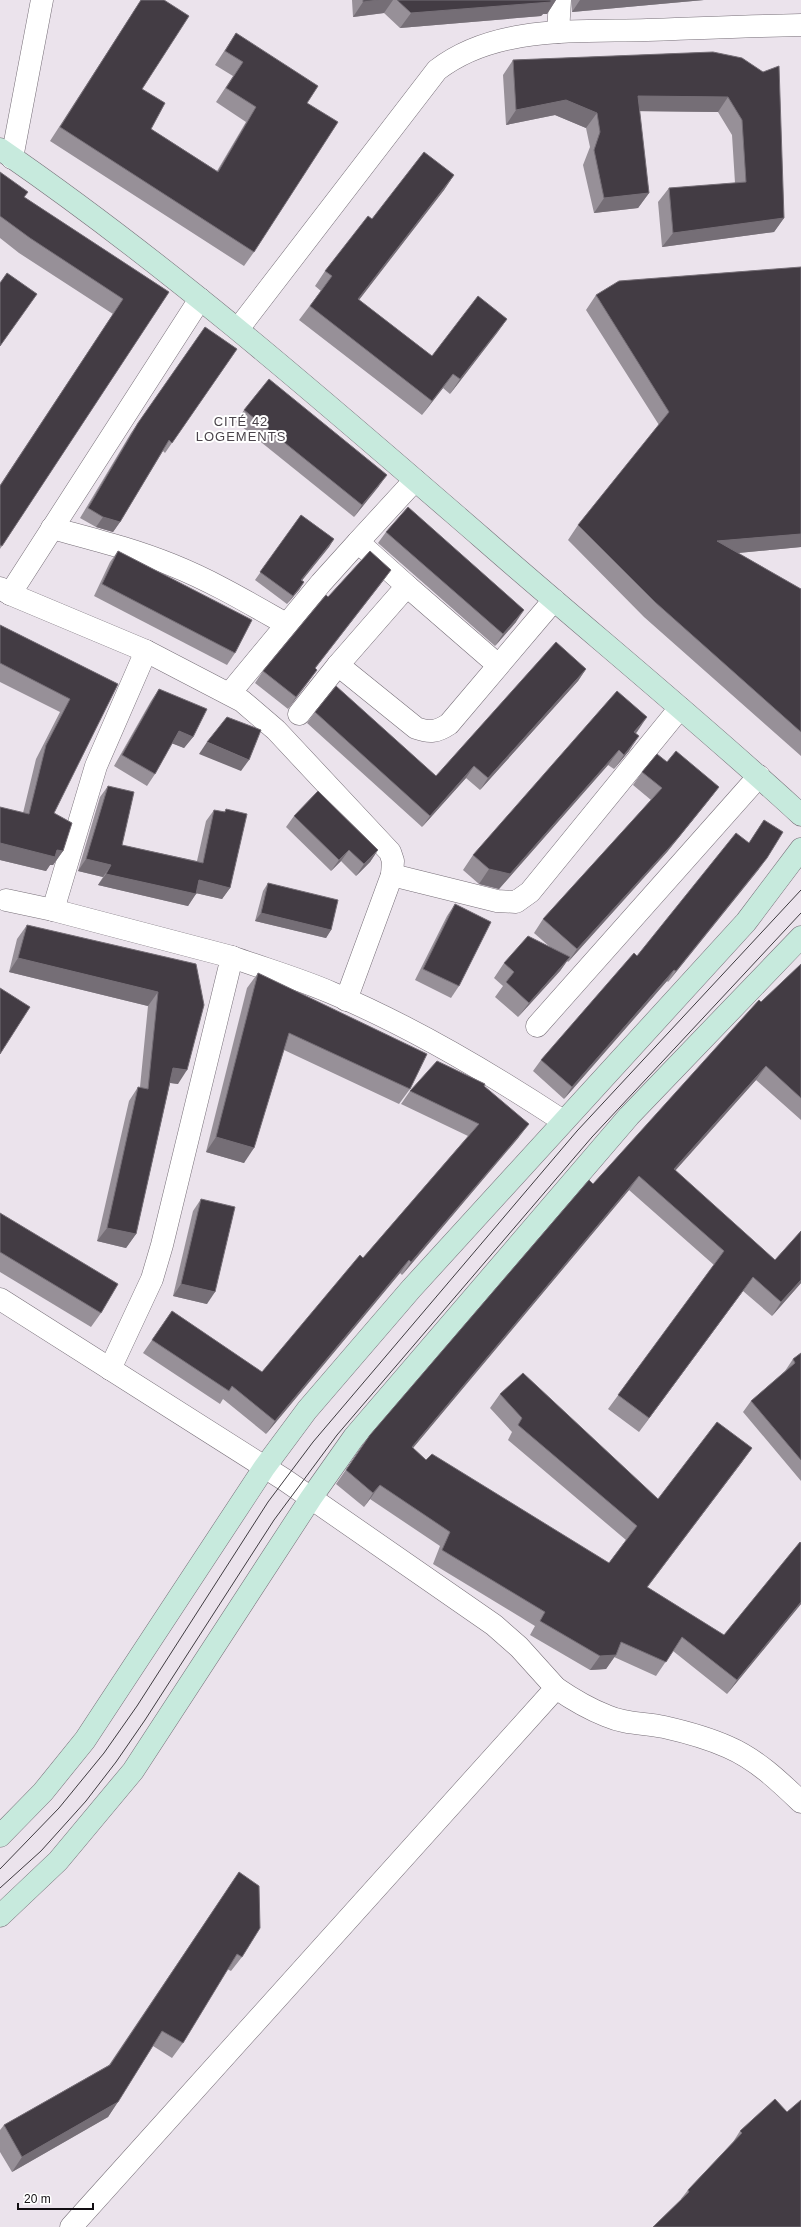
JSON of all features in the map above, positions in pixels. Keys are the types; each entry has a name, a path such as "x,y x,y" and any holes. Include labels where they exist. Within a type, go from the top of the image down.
{"street":[{"path":"42,0 6,154 115,232 238,329 759,776 801,815"},
{"path":"558,32 560,0"},
{"path":"238,329 437,70 452,58 480,46 516,37 558,32 801,25"},
{"path":"200,299 52,528 5,591 146,651 230,693 262,716 390,852 393,861 392,875 346,1000"},
{"path":"230,693 286,624 415,480"},
{"path":"52,528 142,553 173,565 207,580 286,624"},
{"path":"358,542 498,665"},
{"path":"300,714 338,665 407,586"},
{"path":"338,665 408,723 416,728 432,732 449,724 554,600"},
{"path":"53,910 96,766 146,651"},
{"path":"392,875 497,901 510,903 520,901 530,892 579,834 680,708"},
{"path":"537,1026 759,776"},
{"path":"0,1836 43,1792 84,1740 264,1468 307,1410 410,1289 746,922 801,849"},
{"path":"2,903 53,910 232,957 346,1000 452,1053 513,1088 563,1121"},
{"path":"0,1916 58,1861 133,1771 311,1498 354,1437 629,1116 801,937"},
{"path":"110,1369 152,1279 162,1245 232,957"},
{"path":"0,1299 311,1498 494,1625 519,1647 556,1688 578,1703 608,1717 626,1722 663,1727 699,1736 729,1747 756,1763 780,1781 801,1802"},
{"path":"71,2227 556,1688"}],"building":[{"path":"141,0 164,0 189,16 142,89 165,103 151,129 218,172 256,107 226,88 243,62 225,51 236,33 318,86 307,103 338,122 254,252 60,127"},
{"path":"363,0 379,0 363,2"},
{"path":"397,0 551,0 551,2 411,13"},
{"path":"713,52 742,58 763,72 779,66 784,218 673,233 669,188 746,182 742,120 728,97 638,96 649,193 604,198 594,150 600,132 597,113 566,100 516,110 513,60"},
{"path":"424,152 454,175 358,299 432,356 478,296 507,319 460,379 453,374 432,401 310,306 332,276 325,271 368,216 372,219"},
{"path":"0,172 28,192 24,197 169,292 2,546 0,545 0,486 123,299 30,238 0,216"},
{"path":"801,267 801,534 717,541 801,589 801,732 655,602 578,525 669,412 596,295 619,281"},
{"path":"7,273 37,294 0,346 0,283"},
{"path":"205,327 237,349 172,443 169,440 120,522 103,517 88,508 138,423"},
{"path":"269,379 387,475 362,505 244,410"},
{"path":"408,507 524,610 503,634 386,532"},
{"path":"301,515 334,539 301,580 304,582 293,596 260,572"},
{"path":"118,551 252,620 235,653 102,584"},
{"path":"370,551 391,570 315,668 317,670 296,697 263,671 326,595 328,597"},
{"path":"0,625 118,684 54,813 72,823 63,851 57,850 55,857 0,843 0,807 29,814 46,745 70,699 0,663"},
{"path":"556,642 586,669 488,778 474,766 430,816 315,712 336,686 436,776"},
{"path":"159,689 207,709 193,737 179,731 155,774 122,755"},
{"path":"617,691 647,717 634,732 639,736 624,755 619,750 510,874 489,869 473,855"},
{"path":"227,717 261,730 249,760 207,742"},
{"path":"676,751 719,787 677,839 577,949 543,919 662,788 642,772 657,754 667,762"},
{"path":"108,786 134,792 122,845 203,863 214,810 225,812 226,809 247,814 230,888 199,880 196,894 106,874 111,865 86,859"},
{"path":"318,791 378,850 364,864 349,850 339,860 294,816"},
{"path":"764,820 783,832 767,858 676,971 674,970 572,1087 541,1060 634,953 637,956 736,833 749,843"},
{"path":"268,883 338,900 331,930 261,913"},
{"path":"455,904 491,922 459,986 423,969"},
{"path":"27,925 196,964 204,1005 187,1070 173,1068 136,1234 107,1228 138,1087 148,1089 158,992 18,958"},
{"path":"528,936 570,957 529,1003 506,982 514,972 504,963"},
{"path":"801,964 801,1098 766,1066 674,1169 775,1260 801,1231 801,1280 781,1302 753,1277 649,1418 618,1395 724,1251 639,1176 412,1447 426,1460 432,1454 609,1563 637,1526 518,1425 522,1418 500,1394 523,1373 658,1499 717,1422 752,1448 647,1587 724,1635 800,1542 801,1602 737,1680 682,1637 666,1662 621,1642 616,1655 600,1656 540,1621 545,1612 442,1550 450,1532 380,1485 373,1493 346,1470 370,1435 589,1180 593,1184 759,1000 761,1002"},
{"path":"258,973 427,1054 410,1089 289,1033 254,1148 216,1137"},
{"path":"0,988 30,1007 0,1054"},
{"path":"437,1061 485,1084 484,1086 529,1124 411,1262 409,1260 275,1421 232,1386 229,1391 152,1340 172,1311 262,1372 360,1255 363,1258 479,1124 410,1091"},
{"path":"201,1199 235,1207 215,1292 181,1284"},
{"path":"0,1213 118,1284 101,1313 0,1252"},
{"path":"801,1353 801,1460 751,1401 795,1363 793,1359"},
{"path":"239,1872 259,1886 260,1928 242,1957 237,1954 183,2043 162,2031 118,2102 22,2157 4,2125 110,2065"},
{"path":"775,2099 787,2112 801,2100 801,2227 653,2227 689,2192 688,2190 742,2133 740,2131"}],"tram line":[{"path":"0,1869 59,1808 104,1753 137,1706 268,1502 313,1442 577,1131 801,890"},
{"path":"0,1888 41,1851 86,1801 116,1762 145,1720 274,1520 337,1435 592,1137 801,913"}],"district":[{"name":"CITÉ 42 LOGEMENTS","path":"241,428"}]}
